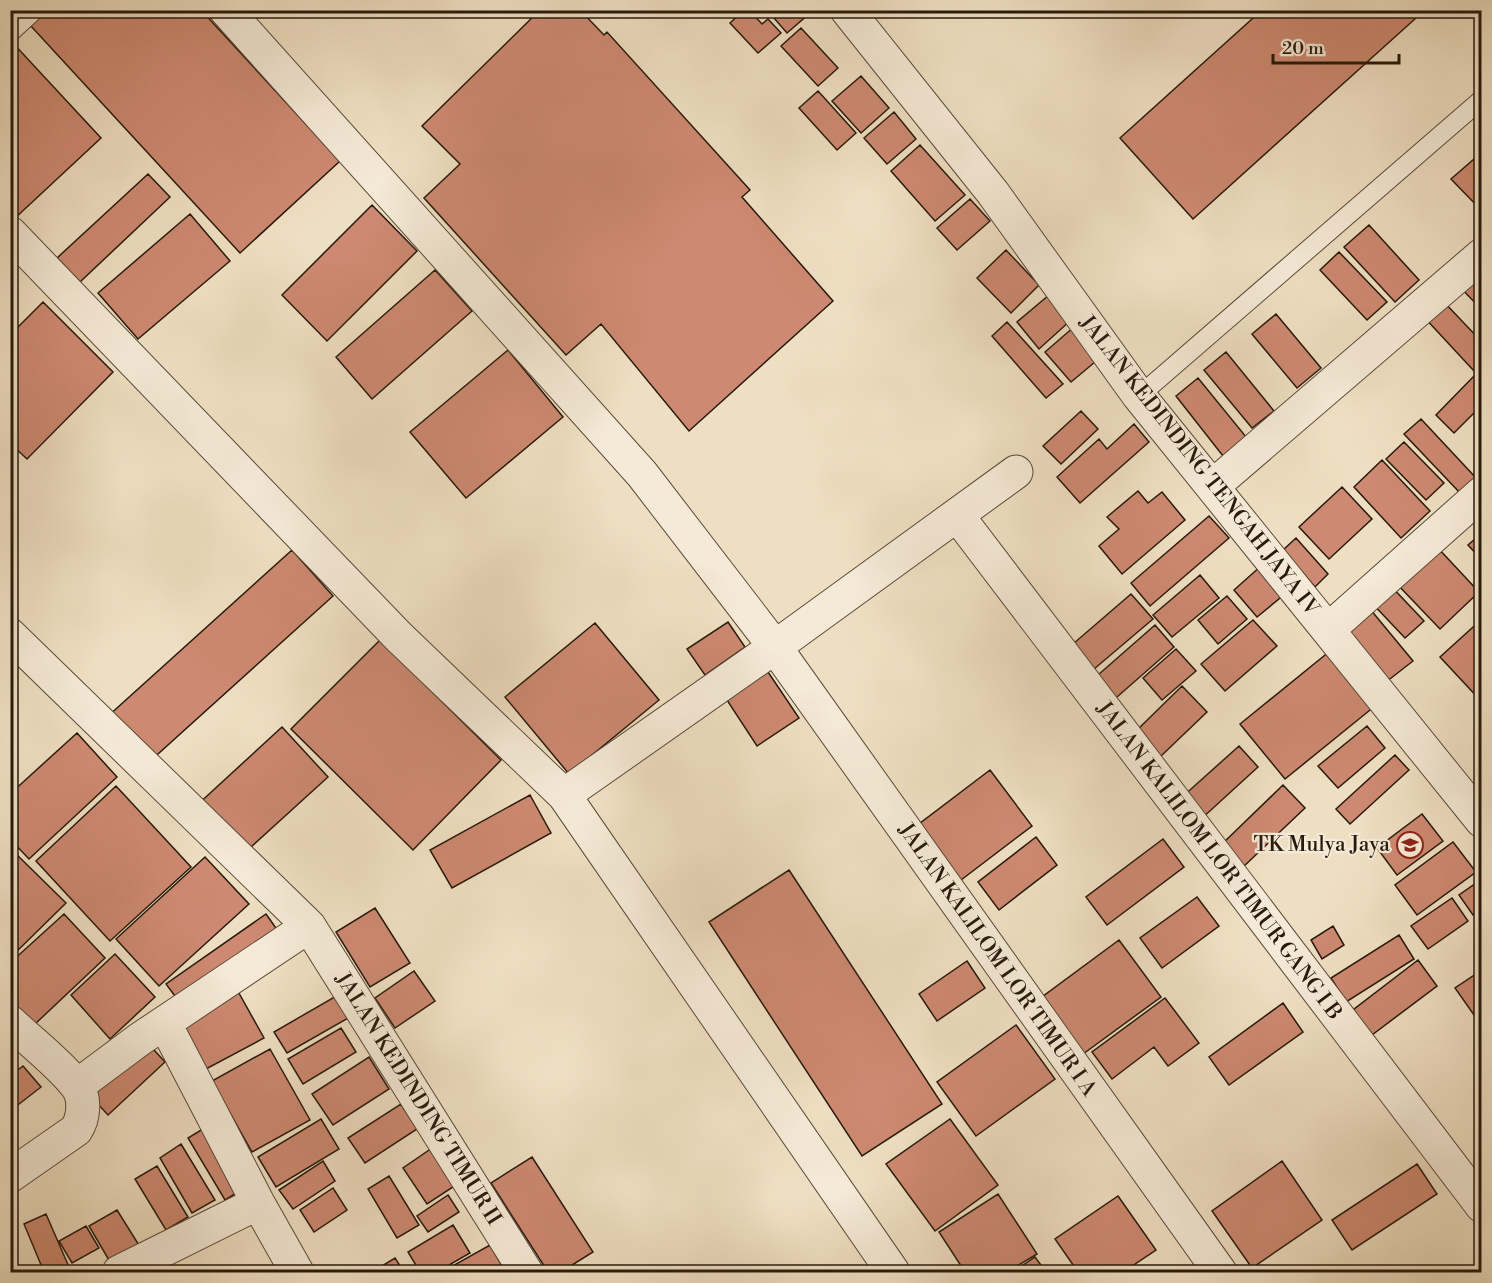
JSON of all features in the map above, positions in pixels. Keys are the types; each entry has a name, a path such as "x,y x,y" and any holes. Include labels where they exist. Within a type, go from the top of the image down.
{"street":[{"name":"JALAN KALILOM LOR TIMUR I A","path":"226,10 642,474 775,647 1220,1272"},
{"name":"JALAN KEDINDING TENGAH JAYA IV","path":"847,10 993,193 1139,396 1328,630 1477,805"},
{"path":"10,233 399,636 564,795 893,1272"},
{"path":"1213,486 1482,255"},
{"path":"564,795 775,647 1016,472"},
{"path":"1328,630 1482,494"},
{"name":"JALAN KALILOM LOR TIMUR GANG I B","path":"957,515 1482,1206"},
{"name":"JALAN KEDINDING TIMUR II","path":"10,635 309,926 526,1272"},
{"path":"77,1086 140,1039 309,926"},
{"path":"10,1022 77,1086 83,1101 81,1123 76,1130 10,1176"},
{"path":"165,1024 258,1203 297,1272"},
{"path":"119,1272 258,1203"}],"lane":[{"path":"10,33 35,10"},
{"path":"1139,396 1482,99"}],"building":[{"path":"46,10 201,10 340,161 240,253 30,25"},
{"path":"540,10 580,10 604,35 607,32 750,190 742,197 833,301 689,431 601,324 566,355 424,198 460,164 422,126"},
{"path":"744,10 749,10 762,24 768,19 781,33 758,53 730,23"},
{"path":"767,10 808,10 810,13 787,33"},
{"path":"1262,10 1409,10 1416,18 1193,219 1120,138"},
{"path":"801,28 838,68 818,86 781,46"},
{"path":"11,41 101,138 13,220 10,217"},
{"path":"861,76 889,108 861,133 832,101"},
{"path":"818,91 856,133 837,150 799,108"},
{"path":"894,112 916,139 887,164 864,138"},
{"path":"920,145 965,195 935,221 891,171"},
{"path":"1474,159 1482,167 1482,211 1451,179"},
{"path":"148,174 170,197 80,282 57,258"},
{"path":"970,199 990,221 957,250 937,228"},
{"path":"372,205 417,251 327,341 282,295"},
{"path":"190,214 230,261 138,339 98,293"},
{"path":"1369,225 1419,280 1395,302 1344,247"},
{"path":"1006,250 1039,285 1011,313 977,278"},
{"path":"1339,252 1387,302 1367,320 1320,270"},
{"path":"1482,263 1482,310 1458,285"},
{"path":"435,270 472,311 372,399 336,357"},
{"path":"1049,295 1071,320 1039,349 1017,322"},
{"path":"1442,300 1482,342 1482,364 1474,371 1424,317"},
{"path":"43,302 113,372 27,459 10,443 10,335"},
{"path":"1276,314 1321,368 1297,388 1252,334"},
{"path":"1007,322 1063,384 1046,398 992,336"},
{"path":"1075,326 1101,357 1071,382 1045,352"},
{"path":"508,350 563,417 466,498 410,432"},
{"path":"1226,352 1274,411 1252,428 1204,370"},
{"path":"1474,376 1482,383 1482,405 1454,433 1436,415"},
{"path":"1198,378 1247,438 1223,456 1176,396"},
{"path":"1081,411 1098,429 1061,464 1043,446"},
{"path":"1421,419 1477,479 1461,494 1404,434"},
{"path":"1134,424 1149,442 1080,503 1057,477 1099,439 1107,449"},
{"path":"1404,442 1444,483 1426,500 1386,459"},
{"path":"1382,460 1430,511 1401,538 1354,487"},
{"path":"1342,487 1372,519 1329,559 1299,527"},
{"path":"1138,491 1148,503 1162,492 1185,520 1122,574 1099,546 1119,529 1107,517"},
{"path":"1209,516 1229,538 1150,606 1131,583"},
{"path":"1482,533 1482,560 1468,545"},
{"path":"1296,538 1328,574 1315,587 1283,550"},
{"path":"1437,547 1479,592 1440,629 1397,584"},
{"path":"292,550 333,596 148,763 107,717"},
{"path":"1261,566 1285,594 1257,617 1234,590"},
{"path":"1200,575 1219,598 1172,637 1153,615"},
{"path":"1388,583 1424,621 1405,638 1369,600"},
{"path":"1131,594 1153,619 1087,675 1066,650"},
{"path":"1227,596 1247,619 1218,644 1198,620"},
{"path":"1370,609 1413,661 1386,682 1344,630"},
{"path":"1482,619 1482,702 1440,657"},
{"path":"1253,620 1277,646 1225,691 1201,664"},
{"path":"728,622 745,647 705,675 687,649"},
{"path":"595,623 659,700 569,774 505,697"},
{"path":"1155,625 1174,647 1109,704 1090,682"},
{"path":"380,640 501,760 413,850 291,729"},
{"path":"1176,649 1196,671 1162,700 1143,678"},
{"path":"1330,651 1375,706 1285,779 1240,724"},
{"path":"764,666 799,718 757,746 723,694"},
{"path":"1182,686 1207,712 1160,757 1135,732"},
{"path":"1367,726 1385,748 1338,788 1318,766"},
{"path":"282,727 328,777 240,857 195,807"},
{"path":"77,733 117,777 29,859 10,839 10,794"},
{"path":"1239,746 1258,767 1200,820 1181,798"},
{"path":"1395,755 1409,770 1350,824 1336,809"},
{"path":"990,770 1032,826 961,880 919,824"},
{"path":"1283,785 1305,808 1242,868 1220,846"},
{"path":"116,786 191,867 110,941 36,861"},
{"path":"530,795 551,833 452,888 430,850"},
{"name":"TK Mulya Jaya","path":"1422,814 1443,841 1397,875 1377,848"},
{"path":"1036,837 1057,865 999,910 978,882"},
{"path":"1163,839 1184,867 1107,925 1086,897"},
{"path":"1453,842 1476,872 1417,915 1395,885"},
{"path":"10,848 66,903 10,958"},
{"path":"205,857 249,904 159,986 116,939"},
{"path":"789,870 942,1104 862,1156 709,922"},
{"path":"1482,879 1482,909 1473,915 1459,895"},
{"path":"1197,897 1219,926 1162,968 1140,938"},
{"path":"1452,898 1468,921 1428,949 1411,926"},
{"path":"375,908 410,963 370,987 336,932"},
{"path":"64,914 105,958 34,1025 10,1000 10,963"},
{"path":"266,914 283,938 183,1007 166,984"},
{"path":"1333,926 1344,945 1322,959 1311,940"},
{"path":"1399,935 1414,959 1346,1002 1331,978"},
{"path":"1119,940 1161,997 1083,1054 1042,997"},
{"path":"115,954 155,997 110,1039 71,995"},
{"path":"1418,960 1437,986 1368,1038 1349,1013"},
{"path":"967,961 985,988 937,1021 919,994"},
{"path":"1482,970 1482,1009 1474,1015 1455,988"},
{"path":"414,971 435,1001 395,1028 375,998"},
{"path":"235,986 264,1038 206,1069 178,1017"},
{"path":"338,995 350,1017 287,1053 274,1032"},
{"path":"1165,998 1199,1043 1168,1066 1154,1047 1112,1079 1092,1052"},
{"path":"1283,1003 1303,1032 1229,1085 1209,1057"},
{"path":"1016,1025 1055,1079 976,1136 937,1082"},
{"path":"341,1028 356,1052 303,1084 288,1059"},
{"path":"144,1039 165,1062 108,1115 87,1092"},
{"path":"270,1049 310,1120 252,1152 212,1081"},
{"path":"369,1057 389,1089 333,1125 312,1094"},
{"path":"23,1066 41,1087 10,1111 10,1076"},
{"path":"401,1104 417,1129 365,1163 348,1138"},
{"path":"321,1119 339,1149 276,1187 258,1157"},
{"path":"950,1119 998,1185 935,1231 886,1164"},
{"path":"206,1127 243,1189 225,1200 188,1138"},
{"path":"181,1144 215,1200 192,1213 160,1158"},
{"path":"435,1146 459,1183 427,1204 403,1168"},
{"path":"532,1157 593,1252 561,1272 548,1272 491,1183"},
{"path":"323,1161 335,1181 293,1209 279,1190"},
{"path":"1282,1161 1322,1220 1252,1268 1212,1211"},
{"path":"1417,1164 1437,1194 1352,1250 1332,1220"},
{"path":"157,1166 188,1217 166,1230 135,1179"},
{"path":"389,1176 419,1225 397,1238 368,1189"},
{"path":"333,1188 347,1210 314,1232 300,1210"},
{"path":"998,1194 1037,1254 1007,1272 965,1272 939,1232"},
{"path":"448,1195 459,1212 428,1232 417,1216"},
{"path":"1118,1196 1156,1250 1123,1272 1078,1272 1055,1239"},
{"path":"117,1210 142,1250 113,1267 89,1226"},
{"path":"46,1214 69,1267 55,1272 44,1272 24,1224"},
{"path":"453,1225 470,1253 437,1272 420,1272 408,1252"},
{"path":"86,1226 99,1248 72,1263 59,1241"},
{"path":"490,1245 502,1266 490,1272 442,1272"},
{"path":"1035,1257 1046,1272 1013,1272"},
{"path":"395,1258 404,1272 372,1272"}],"place":[{"name":"TK Mulya Jaya","path":"1410,845"}]}
